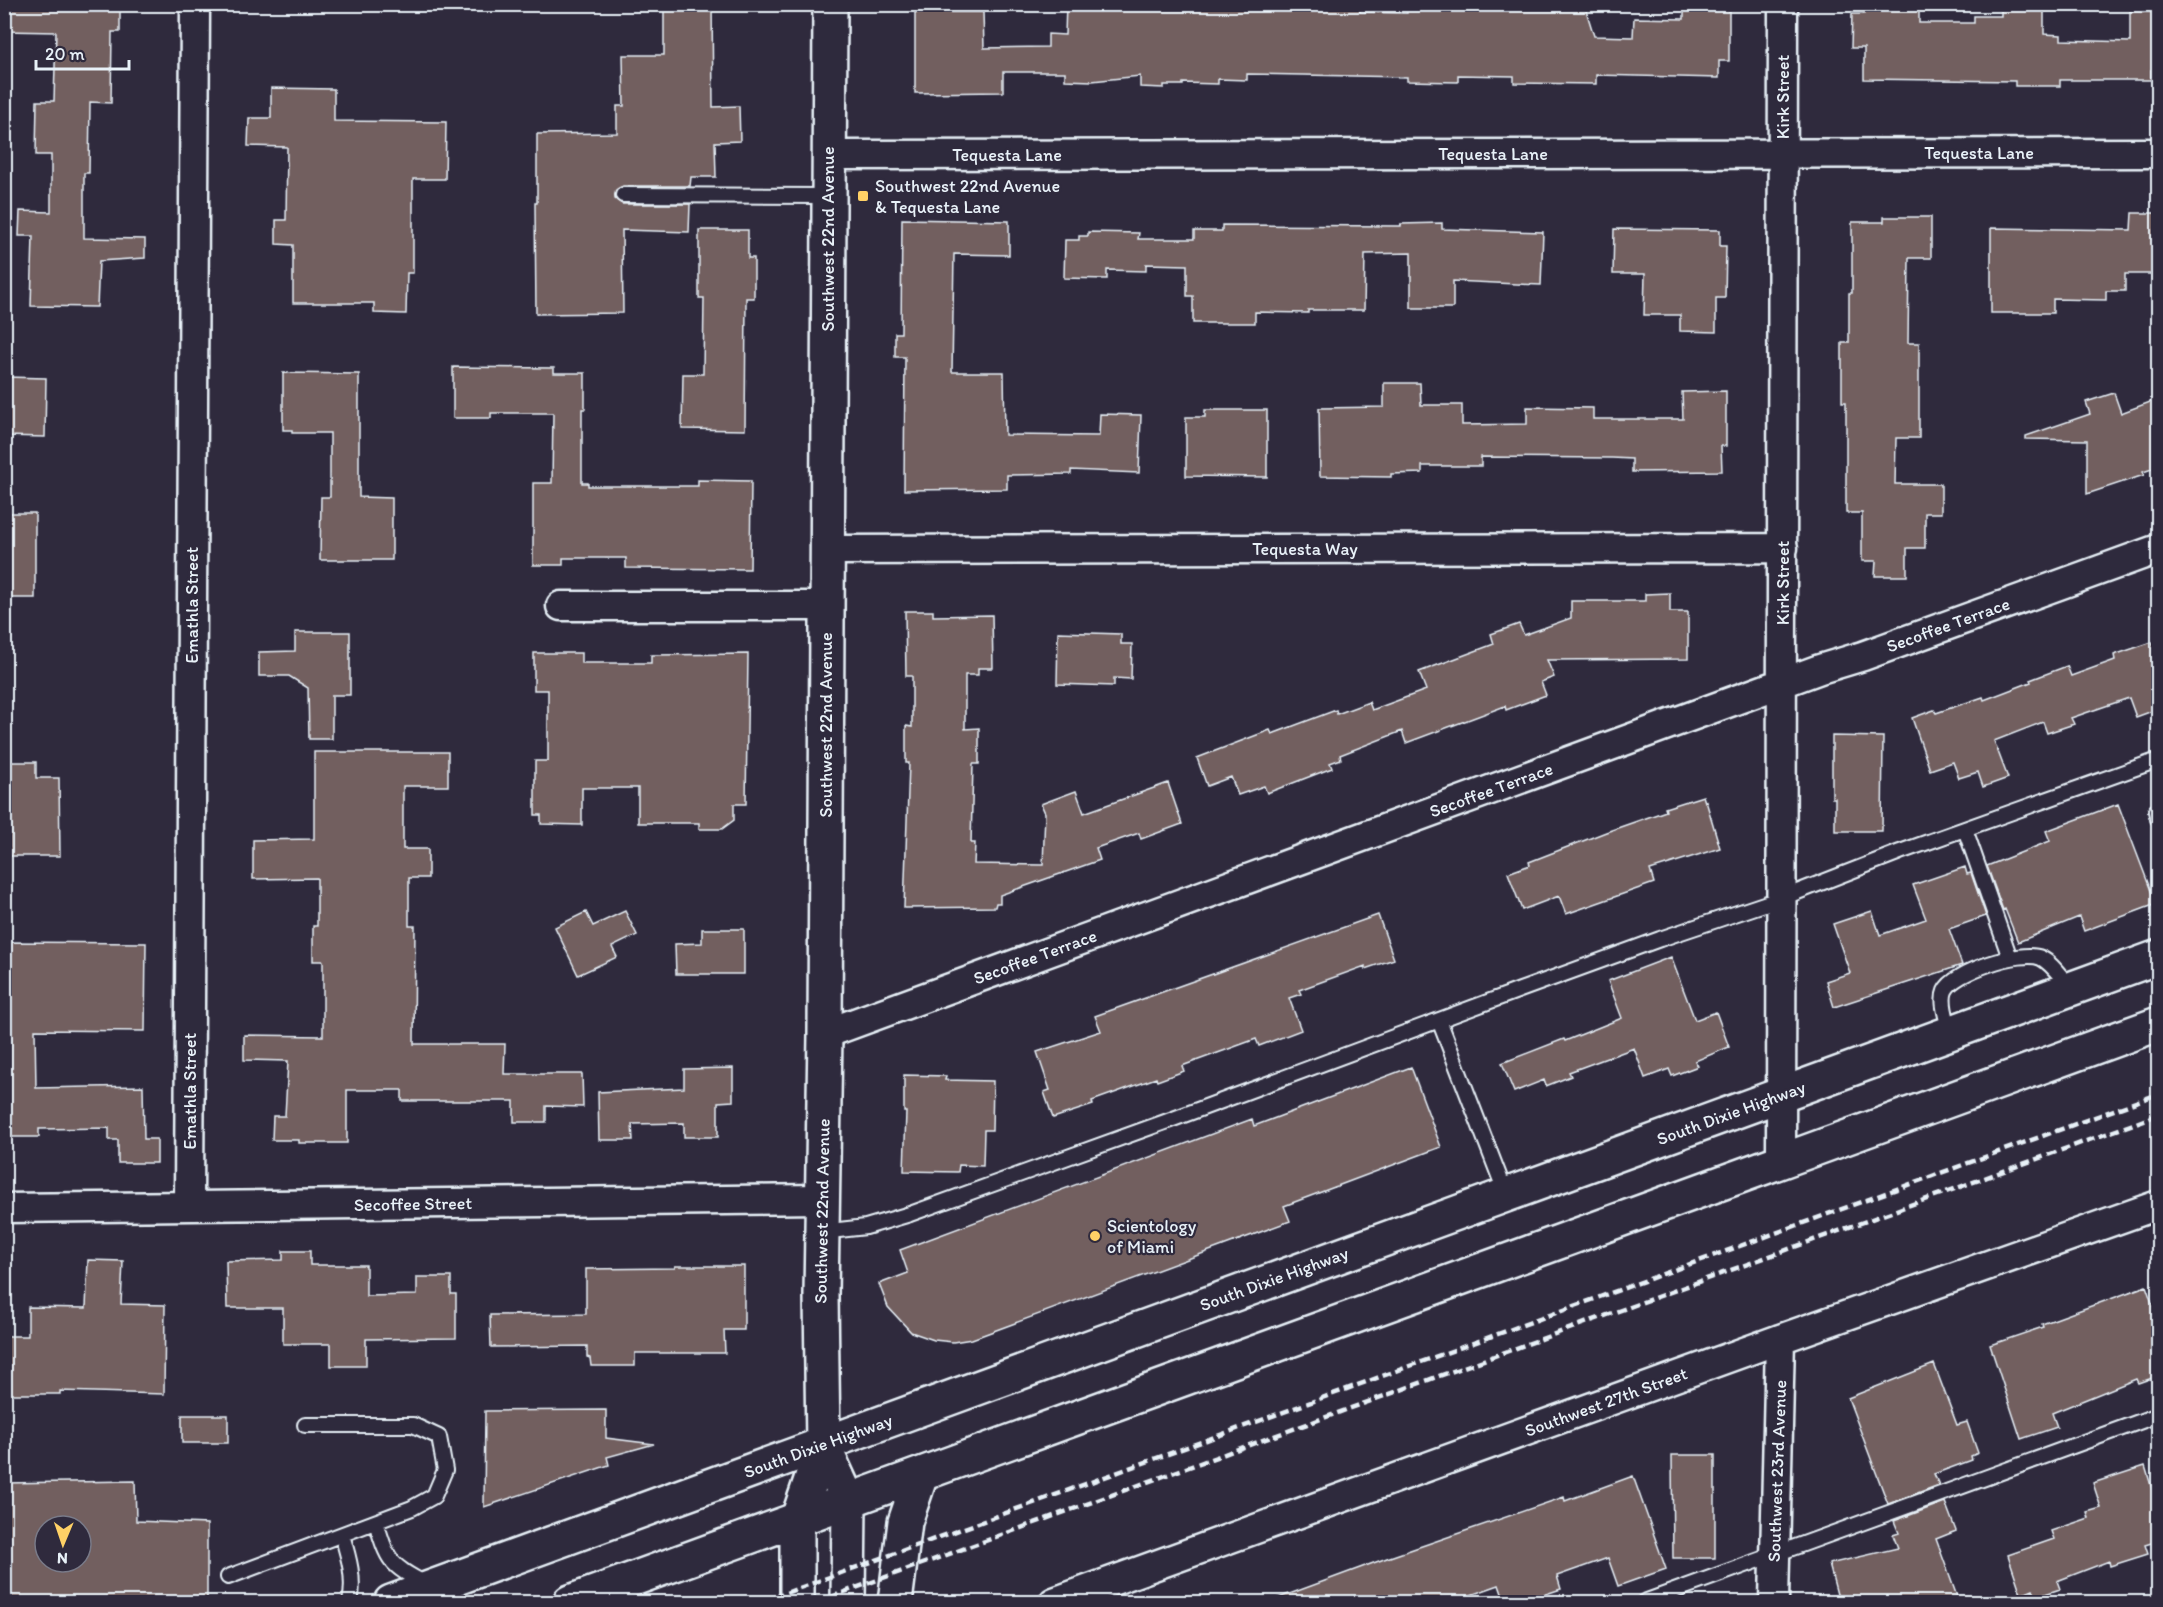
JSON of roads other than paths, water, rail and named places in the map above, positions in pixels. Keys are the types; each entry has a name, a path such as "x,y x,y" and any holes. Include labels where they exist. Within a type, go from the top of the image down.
{"main road":[{"name":"Southwest 22nd Avenue","path":"797,1602 797,1521 823,1444 822,1199 825,1034 830,4"},
{"name":"South Dixie Highway","path":"391,1602 2158,957"},
{"path":"570,1602 2158,1024"},
{"name":"Southwest 22nd Avenue","path":"823,1444 849,1502 848,1602"},
{"path":"895,1602 905,1522 921,1475"}],"street":[{"name":"Emathla Street","path":"189,1206 195,4"},
{"name":"Kirk Street","path":"1781,1161 1783,4"},
{"name":"Tequesta Lane","path":"828,155 2158,153"},
{"name":"Tequesta Way","path":"827,550 1783,548"},
{"name":"Secoffee Terrace","path":"825,1034 2158,549"},
{"path":"561,606 826,606"},
{"name":"Secoffee Street","path":"4,1208 822,1199"},
{"name":"Southwest 27th Street","path":"1054,1602 1780,1339 2158,1205"},
{"name":"Southwest 23rd Avenue","path":"1774,1602 1780,1339"}],"lane":[{"path":"623,195 829,196"},
{"path":"822,1232 866,1227 910,1214 1660,939 1782,898 2158,760"},
{"path":"2158,810 2156,811 2158,819"},
{"path":"1965,829 2010,958"},
{"path":"1950,1033 1943,996 1950,983 1966,973 2010,958 2022,955 2033,956 2043,959 2072,989"},
{"path":"1439,1020 1506,1194"},
{"path":"1644,1602 2158,1415"},
{"path":"228,1577 412,1508 434,1496 445,1470 439,1437 413,1425 305,1425"},
{"path":"376,1522 383,1546 392,1563 403,1573 432,1587"},
{"path":"342,1535 352,1572 350,1602"}],"railway":[{"path":"761,1602 2158,1094"},
{"path":"817,1602 2158,1115"}],"place":[{"name":"Southwest 22nd Avenue & Tequesta Lane","path":"863,196"},
{"name":"Scientology of Miami","path":"1095,1236"}]}
